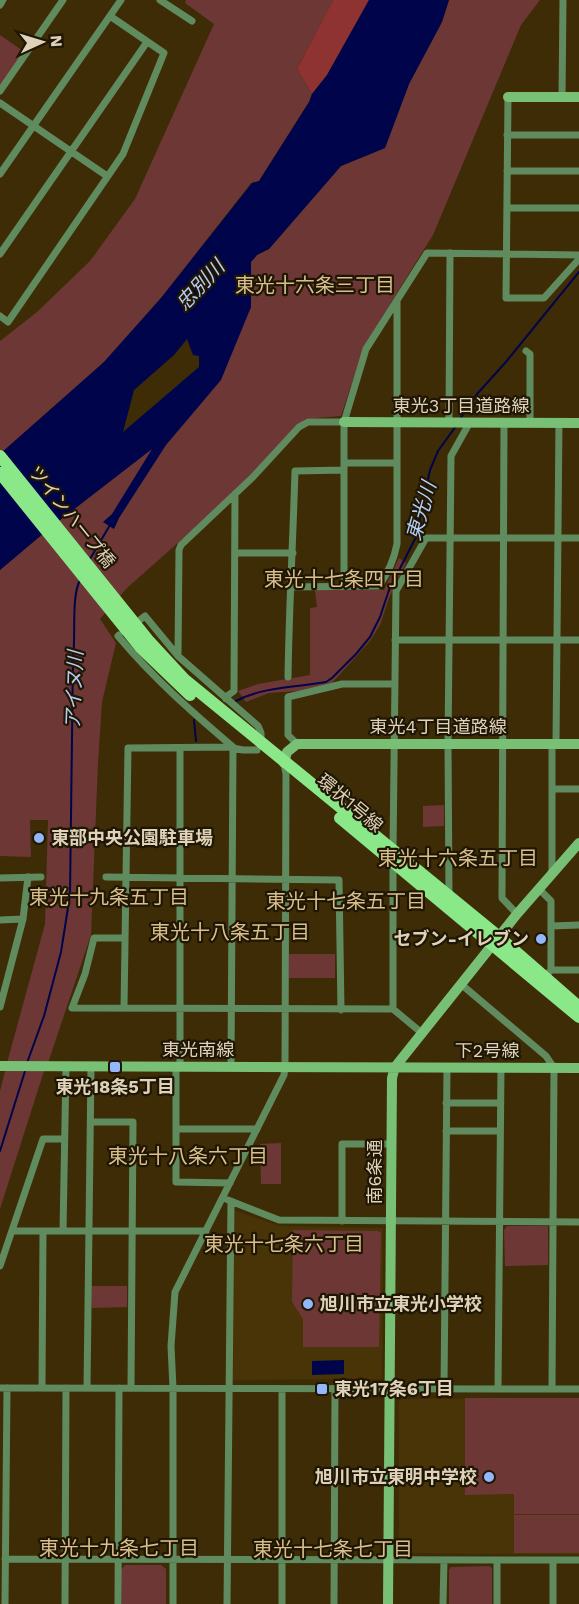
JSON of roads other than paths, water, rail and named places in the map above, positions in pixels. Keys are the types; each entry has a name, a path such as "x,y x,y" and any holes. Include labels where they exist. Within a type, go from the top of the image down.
{"main road":[{"name":"ツインハープ橋","path":"0,456 111,604"},
{"name":"ツインハープ橋","path":"0,473 111,604"},
{"name":"環状1号線","path":"111,604 141,648 177,684 259,747 579,1007"},
{"name":"環状1号線","path":"545,978 579,1017"}],"street":[{"path":"0,4 3,0"},
{"path":"0,91 63,0"},
{"path":"0,174 121,0"},
{"path":"160,0 192,21"},
{"path":"562,97 563,0"},
{"path":"0,316 8,322 123,154 164,53 110,16"},
{"path":"0,254 147,42"},
{"path":"579,97 508,97 506,298 544,298 579,257"},
{"path":"0,103 107,176"},
{"path":"507,135 579,135"},
{"path":"507,171 579,171"},
{"path":"507,208 579,208"},
{"path":"344,586 344,422 366,349 427,253 506,253 579,257"},
{"path":"446,900 451,456 459,422 450,253"},
{"path":"289,587 379,586 388,572 397,544 397,302"},
{"path":"526,351 530,354 530,422"},
{"path":"178,656 179,550 182,545 304,424 344,422"},
{"name":"東光3丁目道路線","path":"344,422 579,423"},
{"path":"504,422 502,898 517,914"},
{"path":"552,874 559,423"},
{"path":"288,677 289,587 293,553 295,471 397,463"},
{"path":"226,699 234,691 235,494"},
{"path":"393,1010 396,591 426,537 579,538"},
{"path":"236,553 293,553"},
{"path":"124,1008 128,748 233,747 243,750 259,747 261,733 258,726 178,656 143,618"},
{"path":"118,636 141,664 173,696 233,747"},
{"path":"395,640 579,640"},
{"path":"173,1604 171,1346 175,1292 284,1075 285,768 287,752 297,744 288,735 288,697 342,684 395,684"},
{"name":"東光4丁目道路線","path":"297,744 579,744"},
{"path":"231,1067 233,747"},
{"path":"180,748 176,1182 230,1183"},
{"path":"552,789 579,789"},
{"path":"395,1067 517,914 579,843"},
{"path":"0,1007 23,919 28,877"},
{"path":"0,878 41,877"},
{"path":"106,877 339,880 341,1010"},
{"path":"539,889 551,901 551,926 545,978 579,970"},
{"path":"0,920 23,919"},
{"path":"551,926 579,926"},
{"path":"125,938 94,938 85,974 72,1008 393,1010 423,1034"},
{"path":"462,985 546,1056 554,1068 552,1389"},
{"name":"東光南線","path":"0,1066 395,1067"},
{"path":"63,1231 66,1067"},
{"path":"87,1388 91,1067"},
{"name":"下2号線","path":"395,1067 579,1068"},
{"name":"南6条通","path":"388,1604 392,1078 395,1067"},
{"path":"444,1389 447,1068"},
{"path":"498,1389 501,1068"},
{"path":"446,1103 500,1103"},
{"path":"91,1122 133,1122 131,1388"},
{"path":"176,1129 257,1129"},
{"path":"446,1131 500,1131"},
{"path":"0,1266 43,1139 64,1139"},
{"path":"342,1221 342,1144 392,1144"},
{"path":"223,1198 279,1220 579,1221"},
{"path":"228,1604 231,1201"},
{"path":"12,1231 206,1231"},
{"path":"42,1388 43,1231"},
{"path":"5,1604 3,1388 579,1389"},
{"path":"65,1604 66,1388"},
{"path":"118,1604 119,1388"},
{"path":"282,1389 282,1604"},
{"path":"334,1604 335,1390"},
{"path":"5,1560 579,1560"},
{"path":"443,1604 444,1560"},
{"path":"497,1560 497,1604"},
{"path":"553,1560 553,1604"}],"water":[{"name":"忠別川","path":"369,0 449,0 442,22 409,84 385,148 341,166 269,249 257,255 251,262 251,307 221,380 166,445 114,529 103,522 112,514 152,449 51,527 0,570 0,454 104,362 161,298 252,183 259,181 312,94 327,75","holes":["187,339 193,355 199,356 199,367 123,432 134,390 174,355"]},
{"path":"344,1360 344,1374 312,1375 312,1361"}],"waterway":[{"name":"東光川","path":"460,419 477,394 579,272"},
{"name":"東光川","path":"236,701 268,690 326,682 356,654 370,637 389,590 416,537 430,470 438,451 456,426"},
{"name":"アイヌ川","path":"90,559 110,525"},
{"name":"アイヌ川","path":"27,1063 44,1016 61,952 70,895 74,618 77,587 80,580"},
{"name":"東光川","path":"194,720 196,741"},
{"name":"アイヌ川","path":"0,1151 25,1071"}],"place":[{"name":"東部中央公園駐車場","path":"39,838"},
{"name":"セブン-イレブン","path":"541,939"},
{"name":"東光18条5丁目","path":"115,1067"},
{"name":"旭川市立東光小学校","path":"308,1304"},
{"name":"東光17条6丁目","path":"322,1389"},
{"name":"旭川市立東明中学校","path":"489,1477"}],"district":[{"name":"東光十六条三丁目","path":"315,285"},
{"name":"東光十七条四丁目","path":"344,579"},
{"name":"東光十六条五丁目","path":"458,858"},
{"name":"東光十九条五丁目","path":"109,897"},
{"name":"東光十七条五丁目","path":"346,901"},
{"name":"東光十八条五丁目","path":"230,932"},
{"name":"東光十八条六丁目","path":"188,1156"},
{"name":"東光十七条六丁目","path":"284,1244"},
{"name":"東光十九条七丁目","path":"119,1548"},
{"name":"東光十七条七丁目","path":"333,1549"}]}
